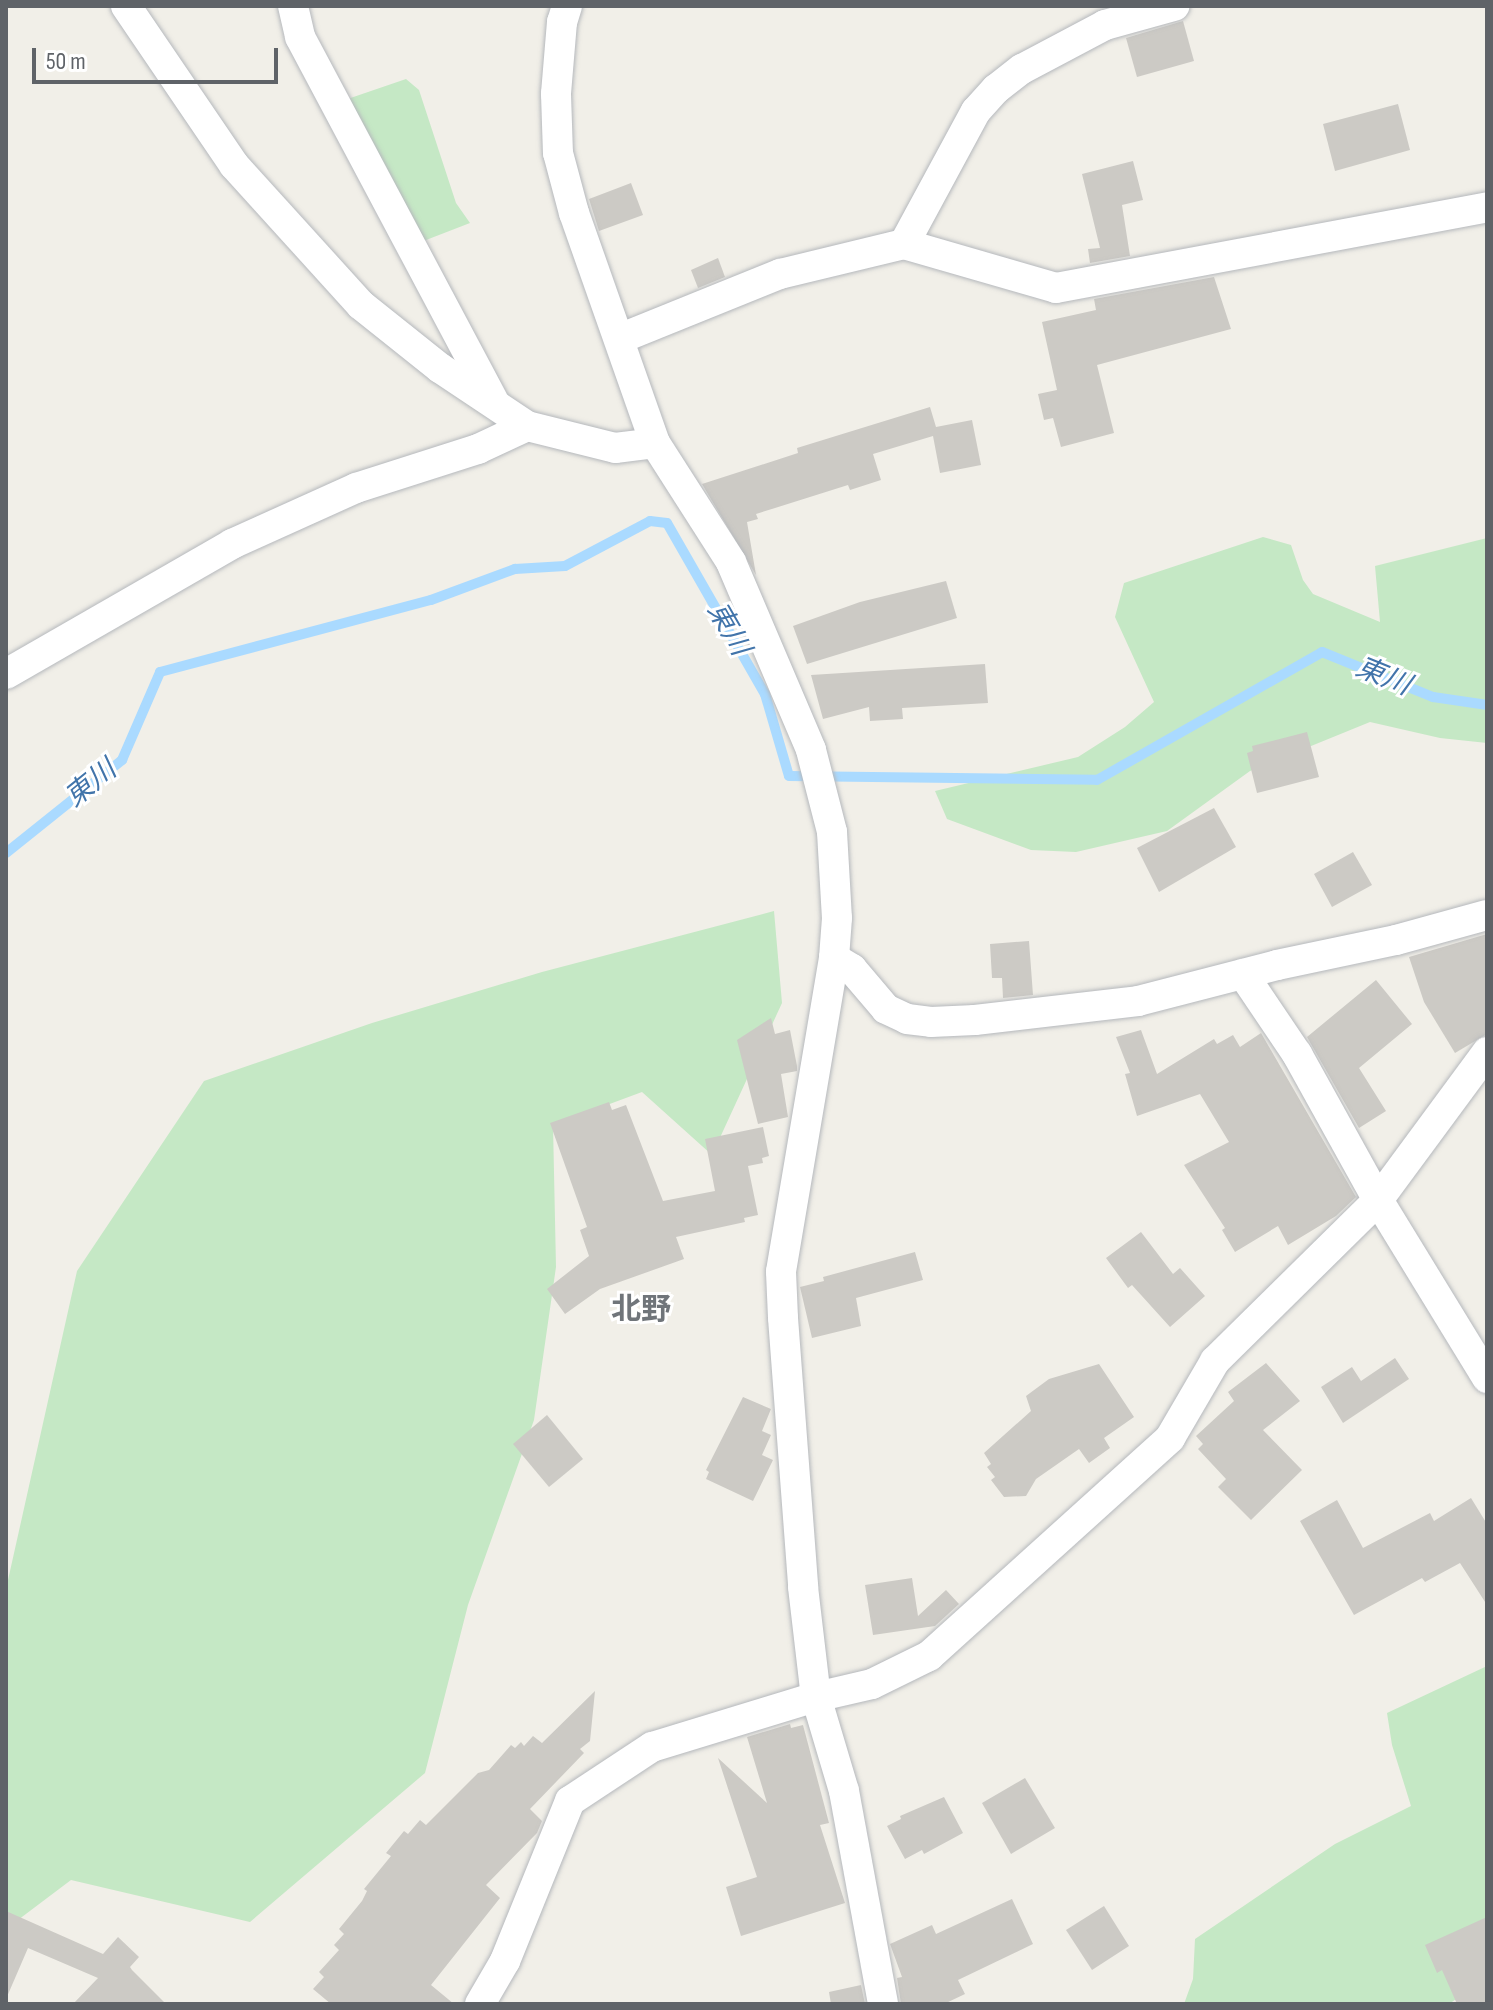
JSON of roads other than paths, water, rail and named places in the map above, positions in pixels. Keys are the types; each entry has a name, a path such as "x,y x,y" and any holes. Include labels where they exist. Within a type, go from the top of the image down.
{"street":[{"path":"126,6 234,165 361,305 440,368 527,426 615,448 655,443"},
{"path":"293,6 300,37 494,402"},
{"path":"567,6 562,22 556,94 558,153 574,213 655,443 731,562 816,768 832,832 836,876 834,958 781,1272 803,1587 816,1697 844,1791 883,2004"},
{"path":"904,244 976,111 996,89 1022,69 1105,25 1174,6"},
{"path":"619,339 780,274 904,244 1056,288 1487,207"},
{"path":"6,674 244,538 356,488 478,449 527,426"},
{"path":"834,958 852,969 886,1009 907,1019 931,1022 1138,1001 1396,940 1487,915"},
{"path":"1243,974 1297,1054 1378,1200 1487,1378"},
{"path":"480,2004 505,1961 570,1801 652,1747 816,1697 872,1684 929,1656 1170,1438 1215,1361 1378,1200 1487,1052"}],"waterway":[{"name":"東川","path":"6,853 122,760 160,672 431,600 515,569 565,566 650,521 667,523 765,694 789,776 1097,780 1322,652 1433,697 1487,705"}],"district":[{"name":"北野","path":"641,1310"}]}
